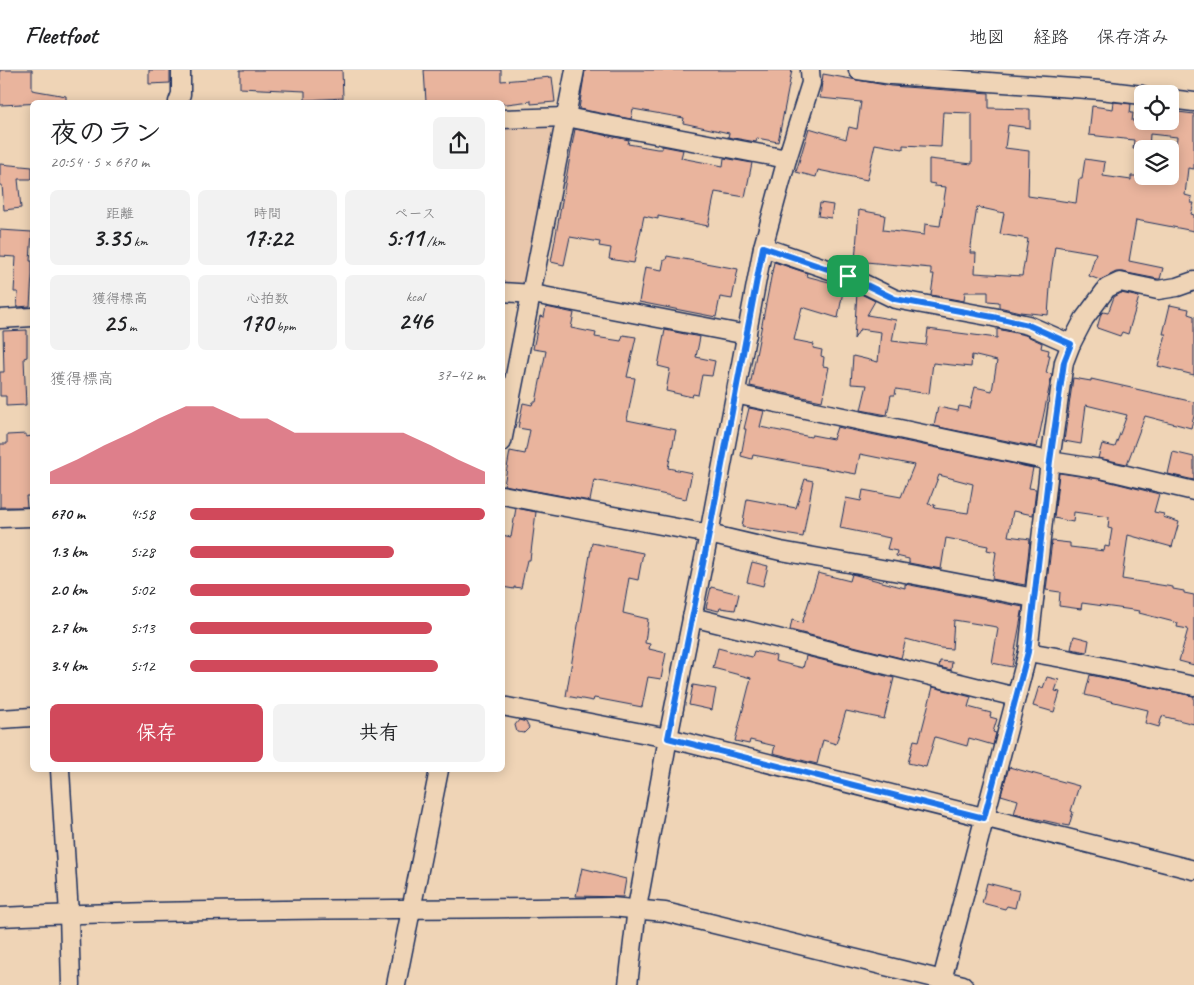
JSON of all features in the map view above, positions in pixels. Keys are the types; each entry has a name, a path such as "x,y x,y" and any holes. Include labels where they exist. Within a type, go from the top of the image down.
{"street":[{"path":"179,100 181,94 181,70"},
{"path":"505,427 575,70"},
{"path":"630,984 637,908 763,247 810,83 810,70"},
{"path":"858,70 892,75 1082,88 1134,94"},
{"path":"1179,100 1194,102"},
{"path":"505,119 566,117 787,159"},
{"path":"763,247 848,276 895,299 1028,325 1071,344"},
{"path":"942,980 1028,652 1050,461 1064,362 1084,319 1107,288 1120,282 1158,290 1177,287 1194,281"},
{"path":"505,292 532,294 747,335"},
{"path":"0,319 30,317"},
{"path":"735,394 1050,461 1101,469 1194,491"},
{"path":"505,496 709,534 781,551 1034,598"},
{"path":"0,518 30,517"},
{"path":"692,617 1016,697"},
{"path":"1028,652 1194,686"},
{"path":"505,707 668,738 1194,870"},
{"path":"0,719 30,717"},
{"path":"60,772 69,914 71,985"},
{"path":"396,983 439,772"},
{"path":"0,917 69,914 637,908 665,912 963,985"}],"shaded area":[{"path":"558,124 523,286 505,287 505,127"}],"building":[{"path":"0,70 32,70 32,90 66,96 66,100 30,100 30,104 0,105"},
{"path":"149,70 170,70 170,83 149,84"},
{"path":"240,70 342,70 343,98 305,100 305,91 240,88"},
{"path":"424,70 501,70 501,81 552,77 555,102 531,104 531,101 507,104 505,104 505,100 426,100"},
{"path":"585,70 792,70 778,142 757,138 756,142 728,137 729,133 683,123 684,118 633,109 631,119 579,109"},
{"path":"823,74 891,86 989,93 989,108 1030,109 1030,128 1008,125 1005,148 1029,151 1028,196 1076,203 1079,179 1082,179 1085,159 1105,162 1103,176 1131,180 1131,176 1134,176 1134,185 1179,185 1179,140 1177,140 1177,137 1150,134 1150,140 1134,140 1089,135 1092,106 1113,109 1114,102 1131,104 1130,113 1133,113 1134,130 1179,130 1179,112 1194,114 1194,169 1188,168 1185,195 1192,197 1191,203 1194,203 1191,214 1194,215 1194,231 1136,220 1129,261 1163,268 1160,279 1116,272 1100,280 1089,276 1096,253 1055,246 1048,315 1020,312 999,307 999,302 988,301 988,292 965,292 964,301 931,295 934,274 931,274 931,268 855,261 859,210 885,215 883,230 924,235 925,224 940,226 946,187 934,186 935,184 929,183 929,159 972,164 972,113 943,112 941,147 903,145 903,149 875,144 867,180 818,170 816,177 796,172 809,128 846,139 849,127 857,129 861,102 820,98","holes":["977,207 1004,213 1000,234 1028,239 1022,276 975,273 976,253 970,253"]},
{"path":"575,129 629,140 628,144 657,149 662,149 662,146 683,150 681,158 723,166 724,158 752,163 745,197 715,192 708,226 658,216 658,219 644,216 634,263 609,259 611,248 599,246 600,242 570,237 564,265 551,262"},
{"path":"0,164 30,167 30,179 18,179 21,208 4,210 2,185 0,185"},
{"path":"820,203 833,205 831,218 818,216"},
{"path":"0,230 30,232 30,306 17,307 18,292 14,292 16,257 0,256"},
{"path":"667,256 738,269 732,299 720,297 716,317 639,302 645,267 662,270"},
{"path":"774,262 807,273 806,276 844,286 838,318 802,307 794,340 814,344 813,348 822,350 821,356 824,357 823,366 829,367 822,401 750,386"},
{"path":"857,292 875,301 867,315 896,320 892,341 926,345 928,329 997,338 997,329 1025,335 1042,343 1041,348 1049,350 1048,355 1050,355 1046,373 1052,374 1037,447 934,426 938,407 958,411 959,406 970,408 975,387 992,391 997,361 972,355 971,367 933,363 929,394 896,389 895,395 891,395 887,415 861,410 867,385 851,384 853,356 878,362 881,332 860,329 854,339"},
{"path":"1121,293 1139,297 1128,334 1122,332 1120,336 1097,328 1101,314 1103,312 1108,313 1114,297"},
{"path":"1170,305 1189,309 1188,314 1194,316 1194,375 1158,366 1166,334 1163,334"},
{"path":"546,307 574,313 571,328 596,333 595,337 621,341 623,335 636,337 627,377 635,378 627,420 676,430 668,468 692,473 686,499 594,480 590,501 505,485 510,451 525,454 530,430 518,428 523,403 532,405 533,402 536,402 546,351 533,349 540,316 544,317"},
{"path":"27,330 27,357 24,358 26,405 6,406 6,396 0,396 0,372 4,372 3,331"},
{"path":"665,330 700,337 696,357 715,361 712,376 702,375 698,395 693,394 692,397 666,391 670,369 658,366"},
{"path":"1073,378 1091,381 1091,379 1194,402 1194,416 1191,428 1145,416 1127,464 1098,458 1102,444 1115,447 1127,415 1086,405 1081,444 1064,441"},
{"path":"749,408 764,411 760,427 811,437 812,435 833,439 837,427 1033,468 1029,488 1036,489 1033,515 1013,511 1008,536 1030,539 1025,585 992,579 996,552 987,550 988,546 946,538 941,569 909,563 909,559 896,556 897,551 887,549 890,538 840,528 846,498 861,501 863,490 901,497 914,465 860,454 856,474 753,455 752,459 741,456 746,429 744,429","holes":["939,475 973,484 968,513 934,508 935,505 928,504"]},
{"path":"26,434 26,437 30,436 30,496 26,496 27,507 0,507 0,444 7,444 7,435"},
{"path":"1173,452 1194,457 1194,480 1168,474"},
{"path":"1059,473 1099,479 1159,494 1154,512 1164,514 1163,517 1179,522 1172,547 1128,535 1122,579 1173,587 1173,589 1194,595 1194,665 1179,661 1188,629 1177,627 1178,623 1139,613 1140,611 1082,603 1081,609 1059,606 1060,592 1046,590 1052,541 1070,543 1070,547 1104,551 1105,546 1109,547 1112,529 1108,528 1109,517 1074,512 1073,522 1054,518"},
{"path":"805,479 813,481 803,537 742,527 747,499 796,508"},
{"path":"516,508 536,512 530,560 527,560 521,588 514,587 514,589 505,588 505,536 511,537"},
{"path":"592,543 643,553 638,580 629,578 623,613 648,619 645,643 650,644 649,649 666,653 661,679 648,677 642,707 594,698 593,701 566,696"},
{"path":"752,562 768,566 763,586 747,582"},
{"path":"818,573 850,581 852,574 905,588 905,584 1023,607 1012,667 992,663 997,627 954,620 952,649 940,648 906,639 901,658 790,630 792,620 802,623"},
{"path":"711,587 739,594 735,610 720,608 719,611 706,608"},
{"path":"1074,636 1089,640 1087,652 1071,649"},
{"path":"718,648 752,657 754,651 776,656 775,661 803,668 806,656 894,678 884,719 846,711 836,744 823,740 817,764 773,753 775,746 750,740 749,744 735,741 751,678 713,668"},
{"path":"940,661 952,662 951,670 939,667"},
{"path":"1090,675 1194,696 1194,724 1162,716 1159,727 1145,723 1148,710 1085,695"},
{"path":"1047,677 1059,680 1055,691 1060,692 1054,712 1033,706 1039,686 1043,688"},
{"path":"693,685 716,689 712,710 689,705"},
{"path":"933,687 971,697 968,707 991,713 990,717 997,719 993,732 996,733 993,745 969,738 967,746 935,737 926,767 908,763 914,740 919,741"},
{"path":"519,720 526,722 529,728 524,733 517,732 515,725"},
{"path":"1009,767 1079,786 1071,811 1073,812 1069,826 1014,814 1018,800 1001,795"},
{"path":"582,868 626,879 623,897 576,896"},
{"path":"987,883 1019,891 1015,908 1007,906 1005,909 982,903"}],"route":[{"path":"763,247 848,276 895,299 1028,325 1071,344 1064,362 1050,461 1028,652 984,818 668,738 709,534 763,247"}]}
